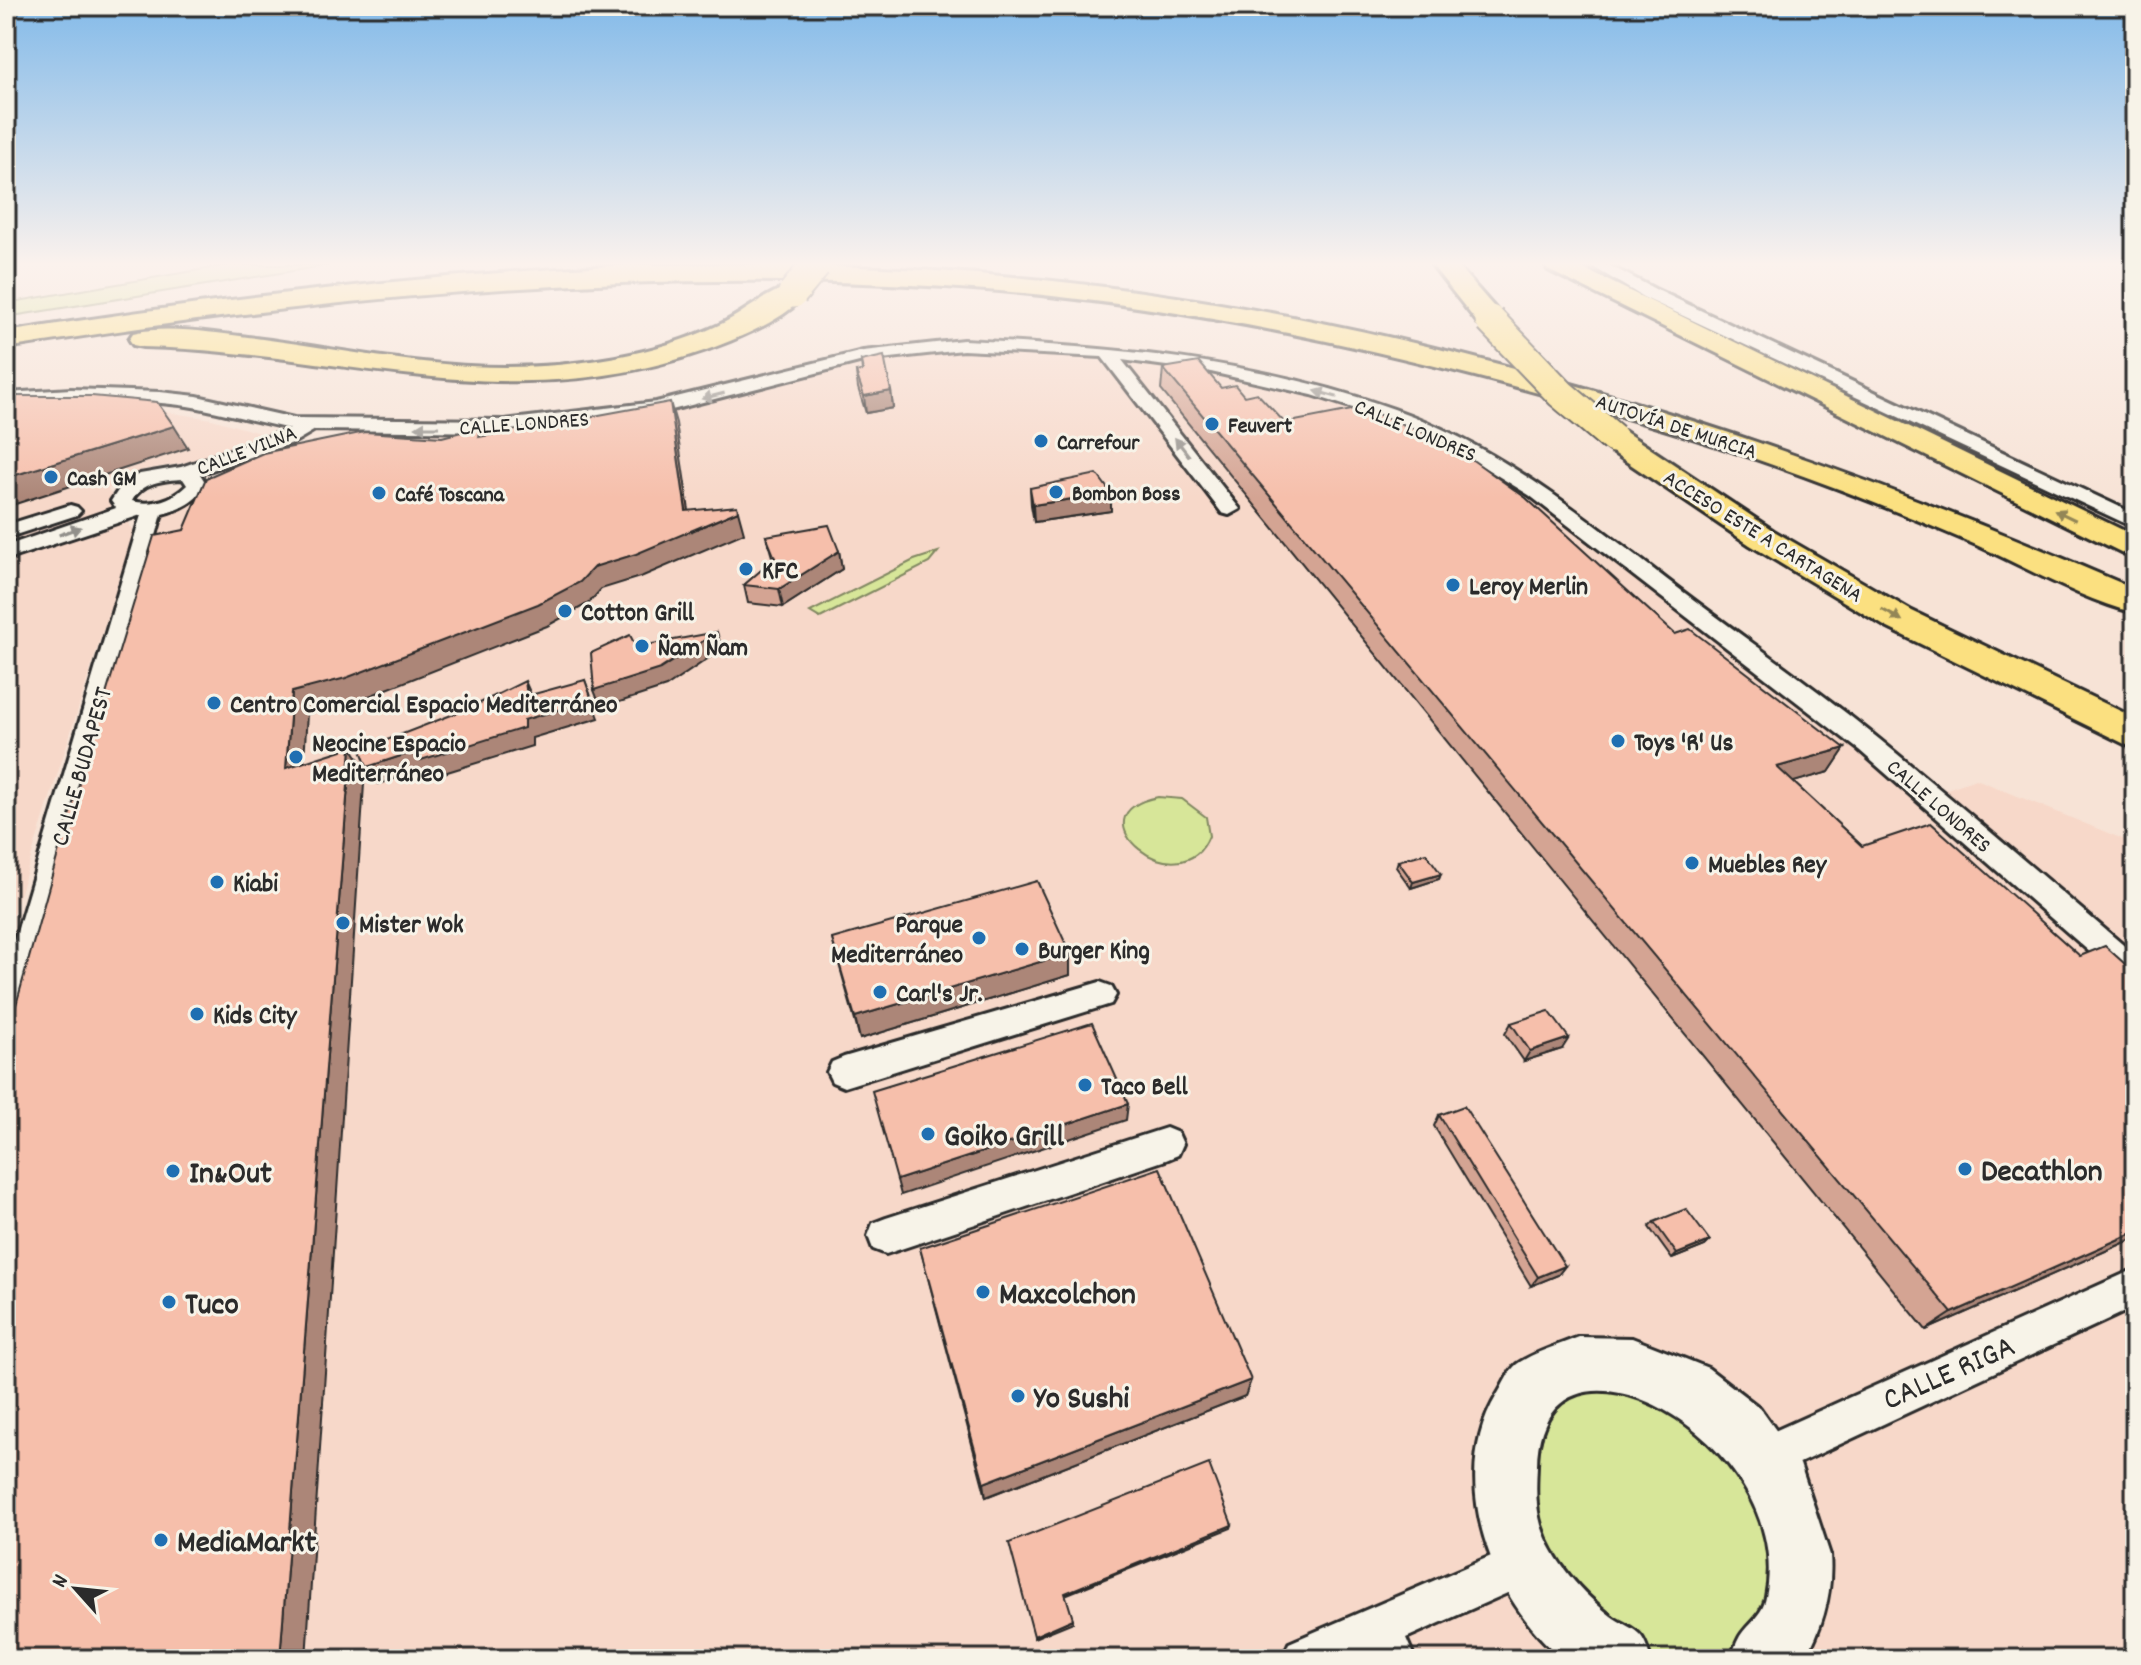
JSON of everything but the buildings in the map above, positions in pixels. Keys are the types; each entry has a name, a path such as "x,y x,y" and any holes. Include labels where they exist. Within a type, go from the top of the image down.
{"highway":[{"path":"6,348 72,343"},
{"path":"220,343 462,373 543,374 622,364 699,343"},
{"name":"AUTOVÍA DE MURCIA","path":"1372,343 1601,400 1875,494 2135,602"},
{"name":"AUTOVÍA DE MURCIA","path":"1440,343 1671,405 1833,459 2135,579"},
{"name":"ACCESO ESTE A CARTAGENA","path":"1511,343 1541,375 1613,438 1749,529 1899,619 2135,735"},
{"path":"1715,343 2135,549"}],"street":[{"path":"1754,343 2135,522"},
{"name":"CALLE LONDRES","path":"6,399 71,395 160,398 310,425 504,426 610,415 695,400 831,363 919,348 992,345 1107,352 1211,367 1317,391 1410,422 1477,452 1548,500 1868,744 2135,973"},
{"path":"1107,352 1229,509"},
{"name":"CALLE VILNA","path":"188,482 286,439 310,425"},
{"name":"CALLE VILNA","path":"188,482 310,450 346,434 349,426"},
{"path":"6,532 137,504 181,500 188,482 149,478 137,504 6,553"},
{"name":"CALLE BUDAPEST","path":"6,1023 137,504"},
{"path":"844,1072 1100,995"},
{"path":"886,1236 1166,1144"},
{"name":"CALLE RIGA","path":"1763,1458 2135,1288"},
{"path":"1618,1659 1583,1635 1561,1613 1526,1563 1506,1507 1502,1478 1511,1425 1538,1385 1562,1370 1601,1362 1625,1363 1675,1379 1723,1411 1763,1458 1790,1511 1797,1539 1799,1593 1777,1651"},
{"path":"1305,1659 1385,1643 1526,1563"}],"shaded area":[{"name":"Parque Mediterráneo","path":"930,347 1107,352 1317,391 1477,452 1929,795 1976,779 2135,844 2135,1659 6,1659 6,1023 153,509 332,442 346,434 349,426 424,427 610,415 799,372"},
{"path":"6,411 160,411 212,419 263,434 262,438 193,461 143,470 108,489 134,532 6,937"}],"green space":[{"path":"938,552 929,563 820,618 810,612 914,560"},
{"path":"1158,797 1182,799 1206,817 1209,836 1195,855 1177,862 1157,859 1139,849 1127,835 1124,820 1133,807"},
{"path":"1601,1362 1778,1483 1763,1659 1618,1659 1514,1535 1562,1370"}],"place":[{"name":"Feuvert","path":"1212,424"},
{"name":"Carrefour","path":"1041,441"},
{"name":"Cash GM","path":"51,477"},
{"name":"Bombon Boss","path":"1056,492"},
{"name":"Café Toscana","path":"379,493"},
{"name":"KFC","path":"746,569"},
{"name":"Leroy Merlin","path":"1453,585"},
{"name":"Cotton Grill","path":"565,611"},
{"name":"Ñam Ñam","path":"642,646"},
{"name":"Centro Comercial Espacio Mediterráneo","path":"214,703"},
{"name":"Toys 'R' Us","path":"1618,741"},
{"name":"Neocine Espacio Mediterráneo","path":"296,757"},
{"name":"Muebles Rey","path":"1692,863"},
{"name":"Kiabi","path":"217,882"},
{"name":"Mister Wok","path":"343,923"},
{"name":"Parque Mediterráneo","path":"979,938"},
{"name":"Burger King","path":"1022,949"},
{"name":"Carl's Jr.","path":"880,992"},
{"name":"Kids City","path":"197,1014"},
{"name":"Taco Bell","path":"1085,1085"},
{"name":"Goiko Grill","path":"928,1134"},
{"name":"Decathlon","path":"1965,1169"},
{"name":"In&Out","path":"173,1171"},
{"name":"Maxcolchon","path":"983,1292"},
{"name":"Tuco","path":"169,1302"},
{"name":"Yo Sushi","path":"1018,1396"},
{"name":"MediaMarkt","path":"161,1540"}]}
